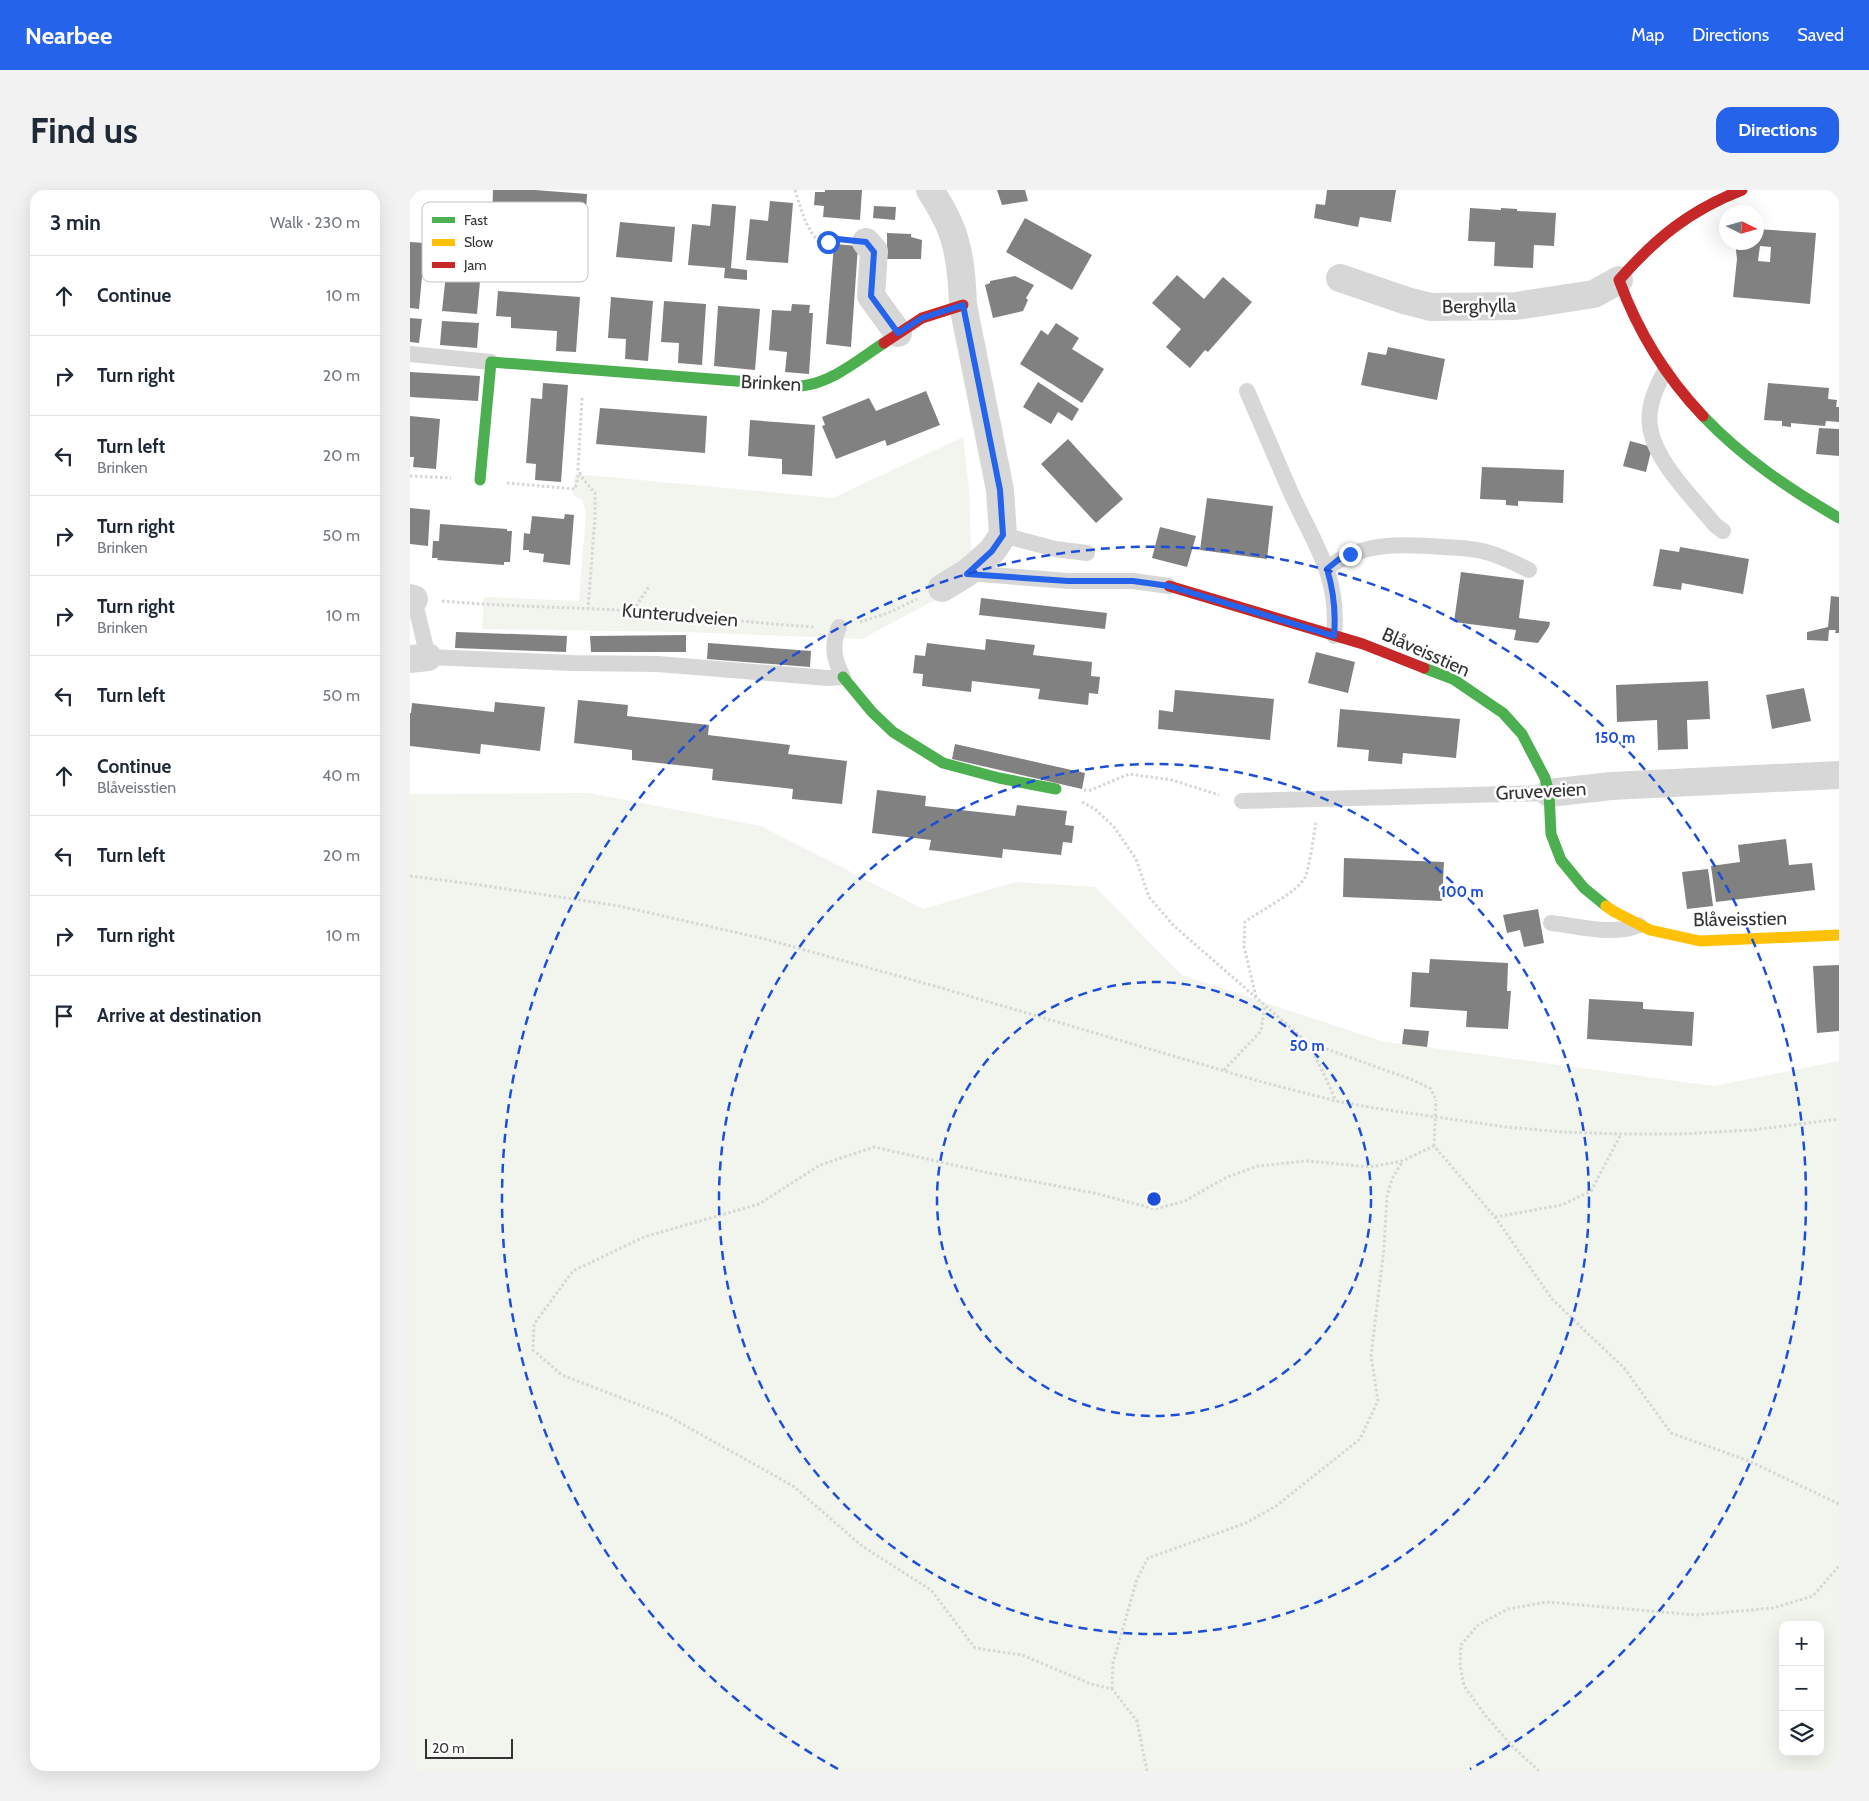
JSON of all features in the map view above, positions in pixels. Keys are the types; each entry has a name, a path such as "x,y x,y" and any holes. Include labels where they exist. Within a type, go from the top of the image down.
{"street":[{"path":"930,190 949,225 956,246 963,305 1000,490 1003,535 992,551 967,574 942,588"},
{"path":"1742,190 1725,196 1686,216 1665,232 1618,280 1625,303 1665,371 1685,397 1753,463 1792,490 1839,518"},
{"path":"866,242 874,252 871,296 898,333"},
{"name":"Berghylla","path":"1340,278 1407,301 1431,306 1516,306 1594,294 1618,280"},
{"name":"Brinken","path":"491,362 586,371 807,386 819,384 828,379 922,318 963,305"},
{"path":"480,480 491,362"},
{"name":"Blåveisstien","path":"1169,586 1363,644 1444,676 1503,712 1530,746 1545,778 1549,793 1551,834 1562,860 1584,888 1614,911 1639,925 1650,930 1700,941 1839,935"},
{"path":"843,677 872,712 893,732 942,763 999,778 1056,789"},
{"name":"Gruveveien","path":"1549,793 1611,786 1839,775"}],"lane":[{"path":"410,354 491,362"},
{"path":"1665,371 1657,384 1650,411 1649,424 1652,438 1658,451 1675,475 1715,525 1723,530"},
{"path":"1247,391 1327,569 1333,586 1336,619 1334,636"},
{"path":"1003,535 1055,549 1087,553"},
{"path":"1327,569 1338,560 1350,554 1378,546 1409,544 1484,551 1529,570"},
{"path":"967,574 1068,581 1133,581 1169,586"},
{"path":"412,598 419,658 572,664 658,664 828,678 843,677 837,667 833,640 839,627"},
{"name":"Gruveveien","path":"1242,801 1549,793"},
{"path":"1551,923 1612,931 1628,930 1639,925"}],"path":[{"path":"795,190 806,225 818,241 828,242 828,238 866,242"},
{"path":"586,371 578,469 583,480 595,493 596,517 588,609"},
{"path":"635,611 636,606 650,585"},
{"name":"Kunterudveien","path":"412,598 488,605 635,611 799,626 839,627 888,613 942,588"},
{"path":"1056,789 1092,790 1129,774 1172,780 1242,801"},
{"path":"1056,789 1095,809 1114,827 1136,859 1149,897 1155,905 1174,926 1307,1042 1336,1101"},
{"path":"1256,998 1244,946 1245,922 1258,911 1287,895 1305,877 1321,800"},
{"path":"410,876 619,906 707,925 838,959 1336,1101 1374,1108 1506,1127 1563,1132 1621,1134 1682,1134 1752,1130 1839,1119"},
{"path":"1224,1070 1261,1031 1265,1005"},
{"path":"1307,1042 1413,1080 1431,1089 1436,1100 1434,1146 1495,1217 1552,1299 1624,1368 1672,1433 1749,1461 1839,1504"},
{"path":"1495,1217 1562,1205 1591,1191 1621,1134"},
{"path":"1147,1771 1137,1721 1112,1689 1091,1684 1022,1655 975,1648 930,1590 862,1546 793,1486 668,1416 562,1375 533,1350 534,1324 573,1272 644,1237 758,1204 820,1165 874,1147 989,1173 1094,1193 1155,1209 1185,1201 1225,1178 1258,1166 1307,1161 1370,1167 1402,1161 1434,1146"},
{"path":"1112,1689 1113,1663 1137,1579 1148,1558 1246,1523 1276,1506 1360,1439 1378,1401 1371,1356 1384,1248 1387,1196 1392,1179 1402,1161"},
{"path":"1539,1771 1513,1747 1485,1715 1464,1686 1460,1665 1461,1645 1478,1625 1508,1609 1547,1602 1696,1615 1773,1608 1813,1596 1839,1566"}],"shaded area":[{"path":"963,437 969,488 971,553 963,585 862,639 685,632 482,629 484,597 579,601 586,512 582,500 573,495 575,474 833,498"},
{"path":"589,793 761,826 923,909 1016,882 1095,887 1182,975 1381,1041 1714,1086 1839,1061 1839,1771 410,1771 410,794"}],"building":[{"path":"493,190 535,190 587,194 587,202 493,202"},
{"path":"825,190 862,190 860,220 823,217 824,206 814,205 815,192 825,192"},
{"path":"997,190 1025,190 1028,201 1002,205"},
{"path":"1327,190 1396,190 1391,222 1360,217 1358,227 1314,218 1316,204 1325,205"},
{"path":"770,201 793,203 788,263 746,260 750,219 768,221"},
{"path":"712,204 736,206 731,268 747,270 747,280 724,278 725,268 688,265 692,224 710,226"},
{"path":"874,206 896,207 895,220 873,218"},
{"path":"1470,208 1501,210 1501,208 1517,209 1517,211 1556,213 1554,246 1534,245 1533,268 1494,266 1495,242 1468,241"},
{"path":"1025,218 1092,255 1072,290 1006,252"},
{"path":"620,222 675,227 672,262 616,257"},
{"path":"1764,230 1816,233 1810,304 1733,297 1737,259 1736,250 1759,250 1758,261 1770,262 1771,247 1764,246"},
{"path":"887,233 911,234 911,237 922,240 921,259 887,259"},
{"path":"410,242 422,243 422,276 419,309 410,308"},
{"path":"834,244 858,246 851,347 826,344"},
{"path":"1177,275 1204,299 1223,277 1252,302 1208,352 1205,350 1190,368 1166,347 1181,329 1152,303"},
{"path":"1015,276 1034,285 1026,298 1028,300 1023,311 993,318 985,285 990,283 990,281"},
{"path":"445,282 480,282 477,314 442,311"},
{"path":"498,291 580,297 576,352 556,351 557,331 511,328 511,317 496,316"},
{"path":"611,297 653,301 648,361 625,359 626,339 608,338"},
{"path":"664,301 706,304 702,365 678,363 679,343 661,342"},
{"path":"792,304 810,305 809,313 813,313 809,374 785,372 787,352 769,350 772,310 791,311"},
{"path":"718,306 760,309 755,370 714,366"},
{"path":"410,318 422,319 419,343 410,342"},
{"path":"442,321 479,323 477,348 440,345"},
{"path":"1056,323 1079,338 1072,349 1104,369 1082,403 1020,364 1041,330 1048,335"},
{"path":"1388,347 1445,359 1437,400 1361,385 1368,352 1386,355"},
{"path":"410,372 480,376 478,401 410,397"},
{"path":"1038,382 1079,409 1072,421 1058,412 1051,424 1023,407"},
{"path":"543,383 568,385 561,482 535,480 536,464 526,463 531,398 542,399"},
{"path":"1768,383 1829,388 1828,399 1837,400 1836,407 1839,407 1839,422 1826,421 1825,426 1791,423 1791,427 1782,426 1782,421 1764,420"},
{"path":"926,391 940,425 887,446 885,440 836,459 822,426 825,425 822,417 869,398 876,411"},
{"path":"600,408 707,416 705,453 596,444"},
{"path":"410,416 440,419 436,469 413,467 414,457 410,457"},
{"path":"750,420 815,425 812,476 782,474 782,459 748,456"},
{"path":"1819,428 1839,429 1839,456 1816,454"},
{"path":"1068,439 1123,499 1096,523 1041,464"},
{"path":"1630,441 1652,447 1646,472 1623,466"},
{"path":"1482,467 1564,470 1563,503 1518,501 1518,506 1506,505 1506,500 1480,499"},
{"path":"1207,498 1273,506 1267,559 1200,550"},
{"path":"410,508 430,510 428,546 410,544"},
{"path":"565,514 574,515 570,565 543,562 544,554 523,550 524,533 530,534 532,516 564,519"},
{"path":"440,524 507,529 507,531 512,531 510,562 504,562 504,565 437,560 438,558 432,558 433,541 439,541"},
{"path":"1160,527 1196,536 1187,567 1152,558"},
{"path":"1680,547 1749,559 1743,594 1682,583 1681,590 1653,586 1660,549 1679,552"},
{"path":"1461,572 1524,580 1519,618 1550,622 1549,627 1538,643 1514,640 1516,630 1454,622"},
{"path":"1831,596 1839,597 1839,633 1835,633 1836,630 1829,630 1828,641 1807,640 1807,632 1828,627"},
{"path":"981,598 1107,613 1105,629 979,615"},
{"path":"456,632 567,636 566,652 455,648"},
{"path":"686,635 686,652 591,652 590,636"},
{"path":"986,639 1035,645 1033,655 1092,662 1091,676 1100,677 1098,694 1089,693 1088,705 1038,699 1040,689 972,681 971,692 922,686 923,674 913,673 915,655 925,656 927,643 985,650"},
{"path":"708,643 811,651 810,667 707,659"},
{"path":"1316,652 1355,662 1348,693 1308,683"},
{"path":"1708,681 1710,719 1687,720 1688,749 1658,750 1657,720 1617,722 1616,685"},
{"path":"1804,688 1811,721 1772,729 1766,695"},
{"path":"1175,690 1274,699 1270,740 1158,729 1159,710 1173,712"},
{"path":"578,700 628,705 627,716 709,725 708,735 790,745 788,754 847,761 842,804 792,799 793,789 712,780 713,769 632,760 632,750 574,743"},
{"path":"495,702 545,707 540,751 481,744 480,754 410,746 410,713 412,703 494,712"},
{"path":"1340,709 1460,719 1456,758 1403,753 1402,764 1368,761 1369,750 1337,747"},
{"path":"955,744 1085,773 1082,789 952,759"},
{"path":"877,790 926,796 925,806 1015,816 1017,805 1067,811 1065,825 1074,826 1072,843 1063,842 1061,855 1003,849 1002,858 929,850 931,840 872,833"},
{"path":"1786,839 1789,865 1812,863 1815,890 1716,902 1711,866 1740,862 1738,845"},
{"path":"1344,858 1444,862 1442,901 1343,897"},
{"path":"1708,869 1713,906 1687,909 1682,872"},
{"path":"1538,909 1544,943 1524,947 1520,930 1507,933 1503,915"},
{"path":"1430,959 1508,963 1507,991 1511,991 1508,1029 1466,1027 1467,1011 1410,1007 1412,972 1429,973"},
{"path":"1839,965 1839,1031 1817,1033 1813,966"},
{"path":"1589,999 1643,1002 1643,1009 1694,1012 1692,1046 1587,1039"},
{"path":"1404,1029 1429,1031 1427,1047 1402,1044"}],"traffic: fast":[{"path":"480,480 491,362 801,386 812,384 834,375 884,343"},
{"path":"1703,416 1734,446 1767,472 1839,518"},
{"path":"1424,668 1453,679 1503,713 1522,734 1545,778 1549,793 1551,834 1561,860 1584,888 1606,906"},
{"path":"843,677 872,712 893,732 943,763 999,778 1056,789"}],"traffic: slow":[{"path":"1606,906 1650,930 1700,941 1839,935"}],"traffic: jam":[{"path":"1703,416 1689,401 1654,352 1635,318 1619,280 1660,238 1690,216 1742,190"},
{"path":"884,343 922,318 963,305"},
{"path":"1169,586 1363,644 1424,668"}],"route":[{"path":"828,242 828,238 866,242 874,252 871,296 898,333 922,318 963,305 1000,490 1003,535 992,551 967,574 1068,581 1133,581 1169,586 1334,636 1336,619 1333,586 1327,569 1338,560 1350,554"}]}
